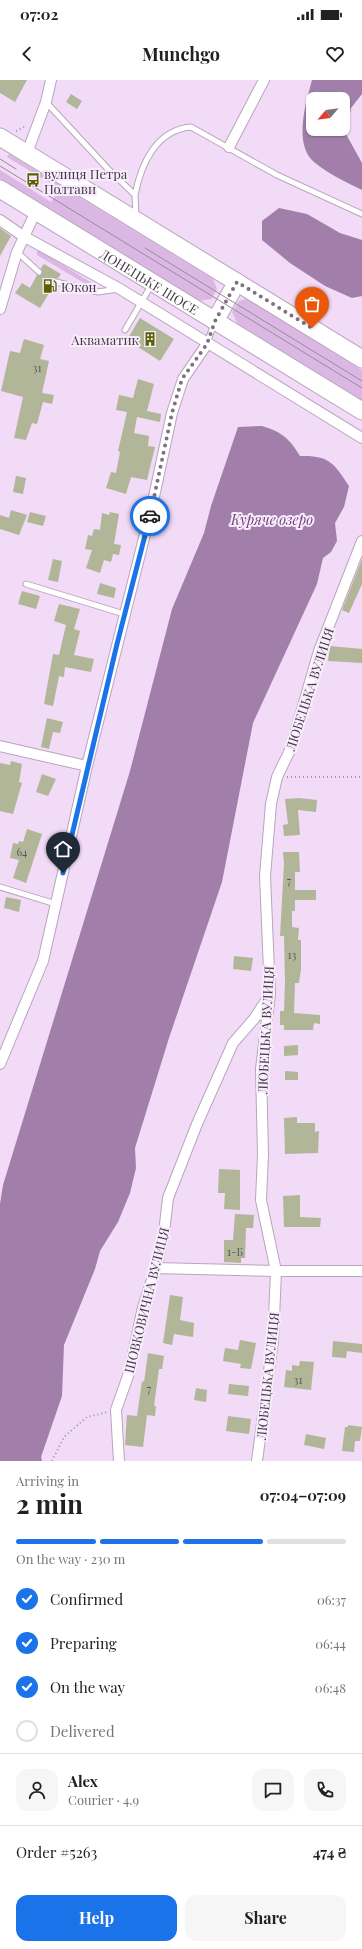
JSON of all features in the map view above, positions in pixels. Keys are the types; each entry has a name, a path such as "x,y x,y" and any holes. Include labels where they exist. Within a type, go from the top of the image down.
{"highway":[{"path":"0,137 362,359"},
{"name":"ДОНЕЦЬКЕ ШОСЕ","path":"0,189 362,411"},
{"path":"215,321 237,282"}],"street":[{"path":"27,153 46,102 51,80"},
{"path":"229,147 264,80"},
{"path":"0,309 17,252 23,236 36,211"},
{"name":"ДОНЕЦЬКЕ ШОСЕ","path":"0,220 23,236 142,302 207,344 362,438"},
{"path":"0,1064 43,961 87,766 182,379 207,344"},
{"name":"ЛЮБЕЦЬКА ВУЛИЦЯ","path":"257,1461 273,1341 276,1271 261,1200 263,1154 261,1069 270,994 265,876 271,804 277,777 291,748 319,651 362,541"},
{"path":"0,746 87,766"},
{"name":"ШОВКОВИЧНА ВУЛИЦЯ","path":"120,1461 116,1410 129,1373 143,1307 156,1268 164,1233 168,1198 197,1124 233,1043 254,1019 270,994"},
{"path":"156,1268 276,1271 362,1271"}],"lane":[{"path":"46,102 108,169 135,195"},
{"path":"136,220 135,195 139,177 151,151 161,138 180,128 191,128 229,147 277,175 362,214"},
{"path":"17,252 39,272"},
{"path":"56,282 98,292 120,289"},
{"path":"125,330 153,283"},
{"path":"207,344 215,321"},
{"path":"26,584 124,614"},
{"path":"0,887 56,904"}],"path":[{"path":"277,777 362,777"},
{"path":"52,1461 64,1437 87,1416 116,1410"}],"shaded area":[{"path":"9,154 213,279 217,289 211,299 199,301 0,179 0,170 51,202 60,189 7,157"},
{"path":"37,251 41,251 95,285 84,283 37,255"},
{"path":"245,299 251,301 362,370 362,400 237,323 232,312 239,301"}],"water":[{"path":"312,80 362,80 362,94 351,108 350,113 350,92 309,92"},
{"path":"306,103 306,136 347,136 362,163 362,190 337,178 325,170 314,162 308,154 304,145 304,111"},
{"path":"279,208 307,214 340,233 362,240 362,296 352,298 325,286 290,263 262,240 262,221"},
{"name":"Куряче озеро","path":"262,426 284,436 300,456 318,457 330,462 339,471 349,486 344,507 335,523 337,541 331,552 323,558 317,584 253,723 222,882 169,1038 135,1148 136,1168 130,1193 118,1222 100,1251 95,1269 64,1345 62,1396 41,1457 42,1461 0,1461 0,1204 3,1185 130,771 172,609 204,533 211,506 238,427"}],"building":[{"path":"0,80 27,80 15,102 0,93"},
{"path":"71,94 82,101 77,109 66,102"},
{"path":"0,228 11,236 0,256"},
{"path":"44,264 61,274 58,278 53,280 54,285 40,308 15,293 22,283 30,288 37,275 42,274 41,268"},
{"name":"Акваматик","path":"140,318 174,339 160,361 127,340"},
{"path":"24,339 44,345 40,359 49,361 42,393 54,395 52,404 43,402 37,424 32,423 26,440 14,438 23,397 1,391 10,351 20,353"},
{"path":"138,379 154,384 147,411 161,414 160,422 137,417 134,433 149,436 148,446 155,447 147,480 131,477 126,494 106,488 111,472 116,473 120,452 118,451 127,412 116,410 119,395 133,398"},
{"path":"16,476 26,478 23,494 13,492"},
{"path":"11,510 27,515 19,535 0,529 0,515 9,518"},
{"path":"30,512 46,516 43,526 27,522"},
{"path":"110,512 119,514 114,544 121,545 119,555 113,554 111,562 104,560 100,573 86,568 92,550 85,549 88,535 92,536 94,529 100,530 102,513 109,515"},
{"path":"53,559 62,561 58,582 48,580"},
{"path":"362,559 362,584 349,613 342,610"},
{"path":"100,583 116,588 114,598 97,594"},
{"path":"22,591 40,596 36,609 18,604"},
{"path":"59,604 80,609 74,629 80,631 74,655 94,659 91,672 65,667 64,677 59,676 53,706 44,704 53,654 59,655 66,625 54,621"},
{"path":"330,646 362,649 362,663 328,661"},
{"path":"47,718 63,722 60,733 53,732 49,749 41,747"},
{"path":"11,761 22,764 19,782 22,783 13,814 0,811 0,763 10,765"},
{"path":"42,774 56,779 48,796 36,792"},
{"path":"299,798 317,800 316,812 298,810 300,835 284,836 283,825 288,824 285,799"},
{"path":"27,829 42,834 26,883 13,878 19,860 10,858 13,843 18,844 19,841 23,842"},
{"path":"283,852 299,852 300,872 295,872 295,890 316,890 316,900 295,900 295,911 292,911 292,927 299,928 298,940 301,940 301,969 299,983 295,983 294,1013 320,1015 320,1024 314,1023 313,1030 284,1030 284,1025 280,1025 280,1011 284,1011 285,983 284,936 280,936 284,863"},
{"path":"6,897 21,900 19,912 4,908"},
{"path":"234,956 253,958 251,971 233,969"},
{"path":"298,1045 298,1055 284,1056 284,1046"},
{"path":"285,1071 298,1072 298,1080 285,1080"},
{"path":"297,1117 297,1123 315,1123 315,1132 319,1131 318,1153 285,1154 284,1118"},
{"path":"219,1169 240,1170 240,1210 224,1209 225,1193 218,1193"},
{"path":"300,1195 300,1217 321,1218 320,1227 284,1227 283,1196"},
{"path":"235,1214 254,1215 253,1228 246,1228 245,1258 241,1258 241,1263 224,1262 224,1240 233,1240"},
{"path":"170,1295 183,1297 180,1320 194,1323 193,1337 174,1334 172,1345 163,1343"},
{"path":"240,1340 256,1343 251,1369 240,1368 241,1364 223,1361 225,1348 238,1350"},
{"path":"333,1341 362,1344 362,1353 347,1351 346,1358 332,1357"},
{"path":"148,1353 164,1356 162,1369 159,1369 154,1406 156,1406 155,1416 147,1415 143,1447 125,1445 127,1415 137,1416"},
{"path":"300,1361 314,1362 311,1390 284,1387 286,1370 292,1371 292,1365 299,1366"},
{"path":"229,1384 249,1386 248,1396 228,1394"},
{"path":"196,1388 207,1390 206,1402 194,1400"},
{"path":"228,1416 251,1419 249,1434 226,1431"},
{"path":"348,1425 362,1427 360,1441 355,1441 354,1452 342,1451 345,1427 348,1427"},
{"path":"306,1434 326,1438 324,1449 304,1445"}],"tram line":[{"path":"0,159 16,169"},
{"path":"0,166 362,388"},
{"path":"145,248 362,381"}],"way so far":[{"path":"150,516 172,413 182,379 194,359 207,344 215,321 237,282 312,328"}],"place":[{"name":"вулиця Петра Полтави","path":"33,180"},
{"name":"Юкон","path":"50,286"},
{"name":"Акваматик","path":"150,339"}],"route":[{"path":"63,873 124,614 150,516"}]}
